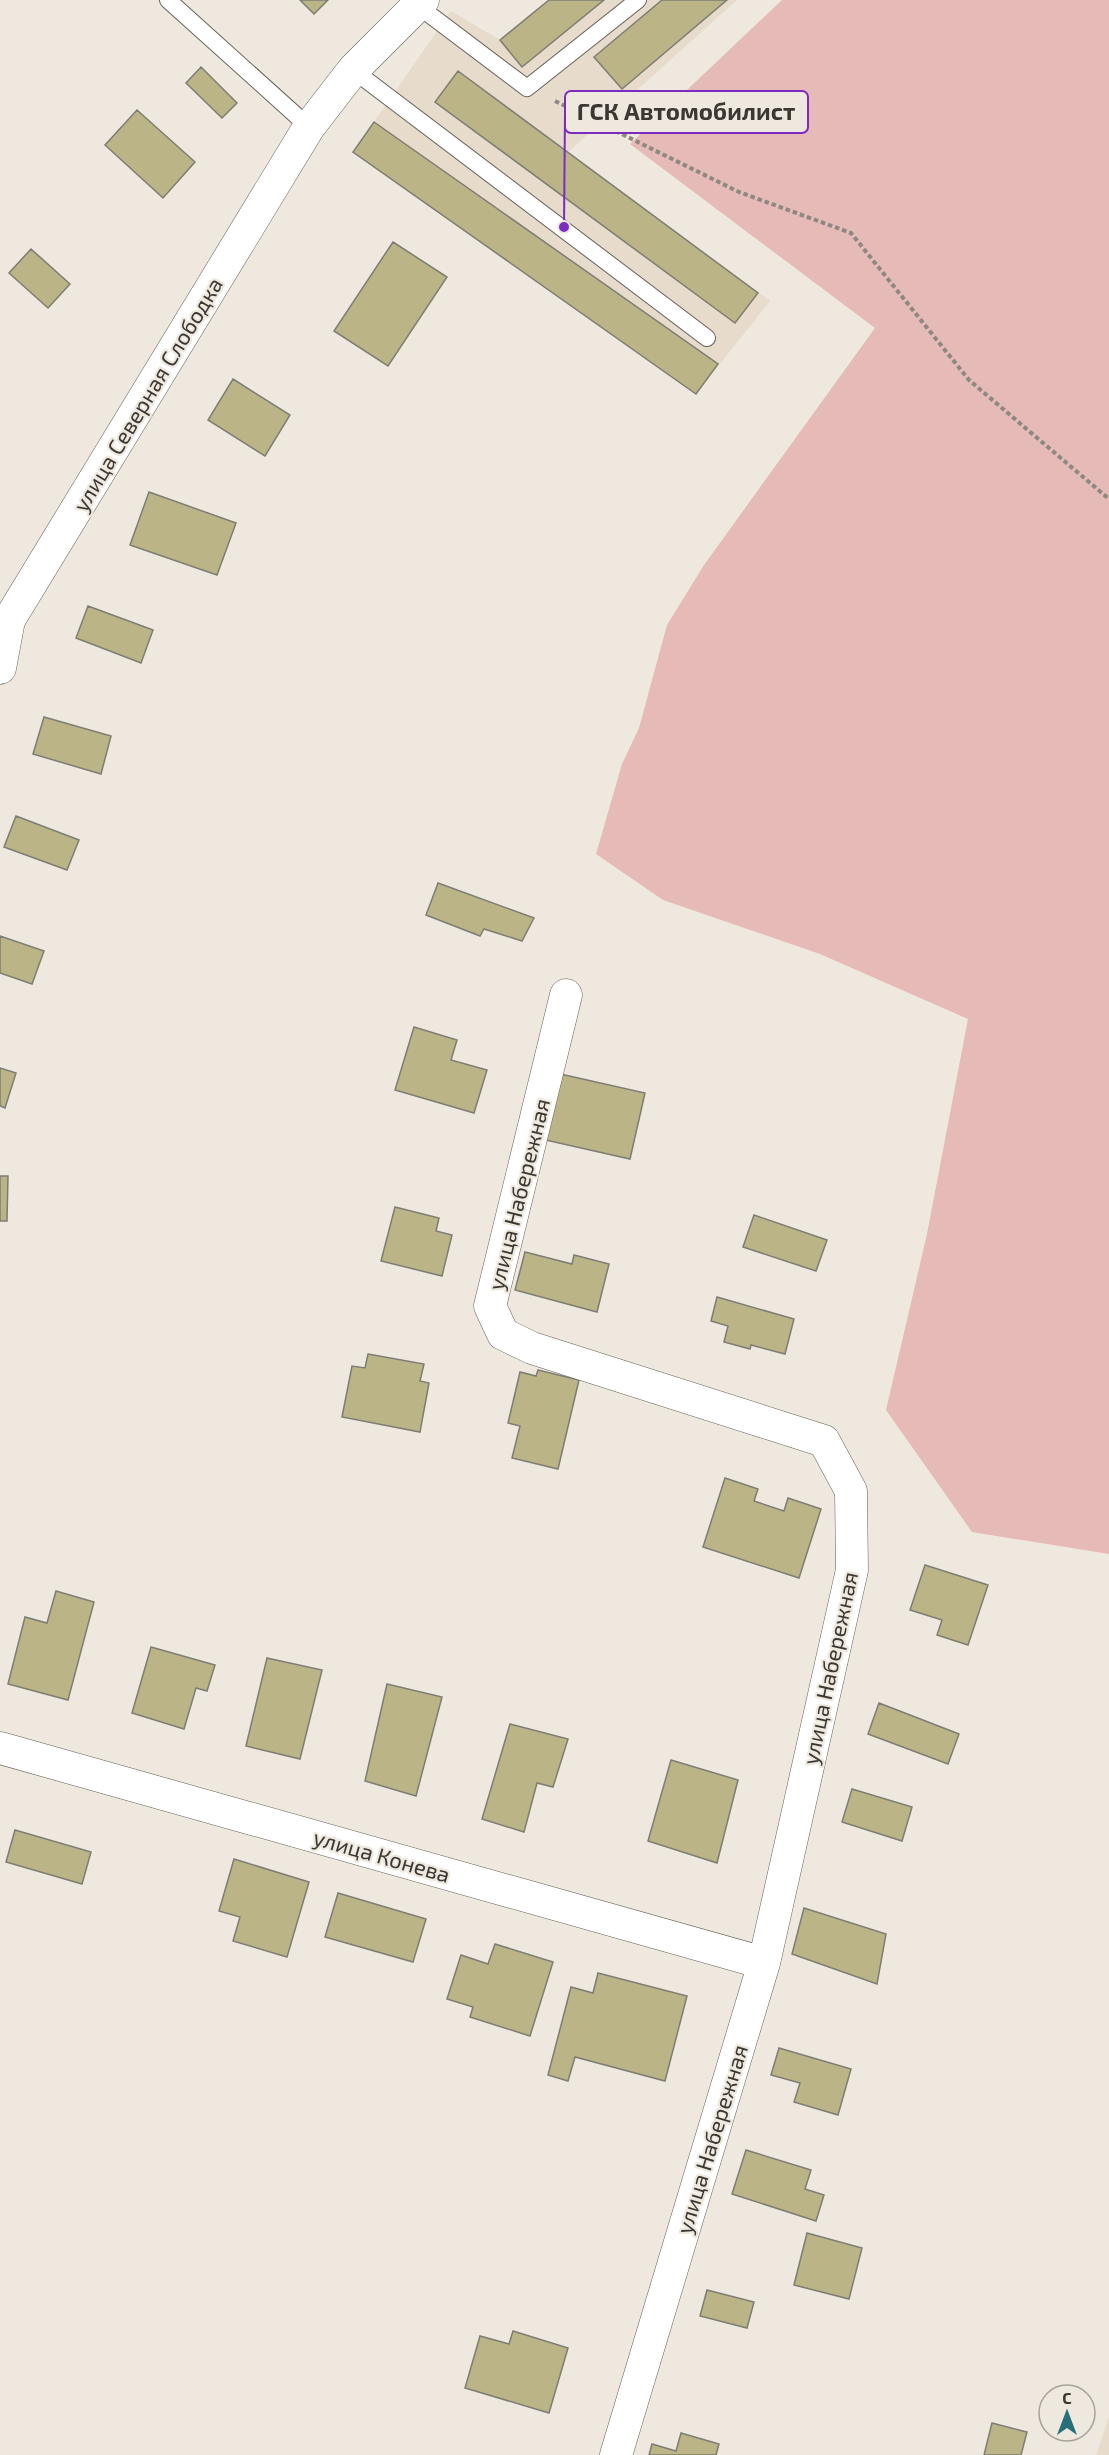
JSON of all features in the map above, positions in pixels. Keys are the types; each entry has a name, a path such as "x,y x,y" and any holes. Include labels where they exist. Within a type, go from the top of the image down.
{"street":[{"name":"улица Северная Слободка","path":"0,668 9,621 309,127 353,70 420,3"},
{"name":"улица Набережная","path":"566,995 490,1306 503,1334 532,1348 824,1441 850,1491 852,1570 764,1963 616,2455"},
{"name":"улица Конева","path":"0,1748 764,1963"}],"lane":[{"path":"168,0 309,127"},
{"path":"420,3 527,87 638,0"},
{"path":"353,70 707,338"}],"path":[{"path":"527,87 739,192 851,233 969,380 1109,499"}],"shaded area":[{"path":"549,0 737,0 568,152 770,301 696,394 353,152 451,11 500,40"},
{"path":"782,0 1109,0 1109,1554 972,1532 886,1410 927,1234 968,1019 820,954 663,900 596,854 622,764 639,728 667,625 704,565 875,328 630,144"},
{"path":"1109,2416 1109,2455 1096,2455"}],"building":[{"path":"300,0 328,0 314,14"},
{"path":"549,0 604,0 522,67 500,40"},
{"path":"662,0 727,0 622,89 594,57"},
{"path":"201,67 237,103 222,118 186,83"},
{"path":"458,71 758,293 735,323 435,102"},
{"path":"137,110 195,162 163,198 105,145"},
{"path":"374,122 718,364 696,394 353,152"},
{"path":"393,242 447,277 388,366 334,331"},
{"path":"31,249 70,284 48,308 9,273"},
{"path":"233,379 290,415 265,456 208,420"},
{"path":"149,492 236,523 217,575 130,545"},
{"path":"88,606 153,630 141,663 76,638"},
{"path":"44,717 111,736 101,774 33,754"},
{"path":"16,816 79,840 67,870 4,847"},
{"path":"438,883 534,918 522,941 484,929 480,936 426,915"},
{"path":"0,936 44,951 32,984 0,973"},
{"path":"414,1027 457,1040 451,1060 487,1070 474,1113 395,1090"},
{"path":"0,1068 16,1073 5,1108 0,1106"},
{"path":"556,1073 645,1093 630,1159 541,1139"},
{"path":"0,1176 8,1176 7,1221 0,1221"},
{"path":"395,1207 439,1218 436,1231 452,1235 442,1276 381,1261"},
{"path":"754,1215 827,1240 816,1271 743,1247"},
{"path":"525,1252 572,1264 574,1255 609,1264 597,1312 515,1290"},
{"path":"717,1297 794,1319 785,1354 751,1345 750,1349 724,1342 728,1326 711,1321"},
{"path":"368,1354 424,1364 420,1381 429,1383 420,1432 342,1417 352,1366 365,1368"},
{"path":"538,1370 579,1380 558,1469 512,1458 520,1426 508,1423 520,1372 536,1376"},
{"path":"725,1478 758,1489 754,1501 784,1511 788,1498 821,1509 799,1578 703,1547"},
{"path":"925,1565 988,1585 968,1645 937,1635 942,1620 910,1610"},
{"path":"56,1591 94,1602 68,1700 8,1684 25,1617 47,1623"},
{"path":"151,1647 215,1665 207,1691 196,1688 184,1729 132,1713"},
{"path":"267,1658 322,1670 300,1759 246,1746"},
{"path":"387,1684 442,1697 416,1796 365,1781"},
{"path":"879,1703 959,1734 948,1764 868,1734"},
{"path":"510,1724 568,1739 553,1787 537,1783 524,1832 482,1819"},
{"path":"671,1760 738,1780 717,1863 648,1841"},
{"path":"852,1789 912,1807 902,1841 842,1822"},
{"path":"15,1830 91,1852 82,1884 6,1862"},
{"path":"234,1859 309,1882 287,1957 233,1941 240,1917 219,1911"},
{"path":"338,1893 426,1919 413,1962 325,1937"},
{"path":"804,1908 886,1934 877,1984 792,1954"},
{"path":"495,1944 553,1962 530,2036 470,2017 473,2007 447,1999 461,1955 488,1964"},
{"path":"598,1973 687,1996 665,2081 575,2057 568,2081 548,2075 571,1987 593,1993"},
{"path":"779,2048 851,2069 838,2115 794,2102 800,2083 771,2075"},
{"path":"746,2150 811,2170 805,2189 824,2195 816,2221 732,2194"},
{"path":"807,2233 862,2248 849,2299 794,2285"},
{"path":"707,2290 754,2302 747,2328 700,2316"},
{"path":"513,2331 568,2348 549,2413 465,2388 480,2336 509,2344"},
{"path":"992,2423 1027,2432 1021,2455 984,2455"},
{"path":"681,2433 719,2444 716,2455 649,2455 652,2444 676,2451"}],"place":[{"name":"ГСК Автомобилист","path":"564,227"}]}
